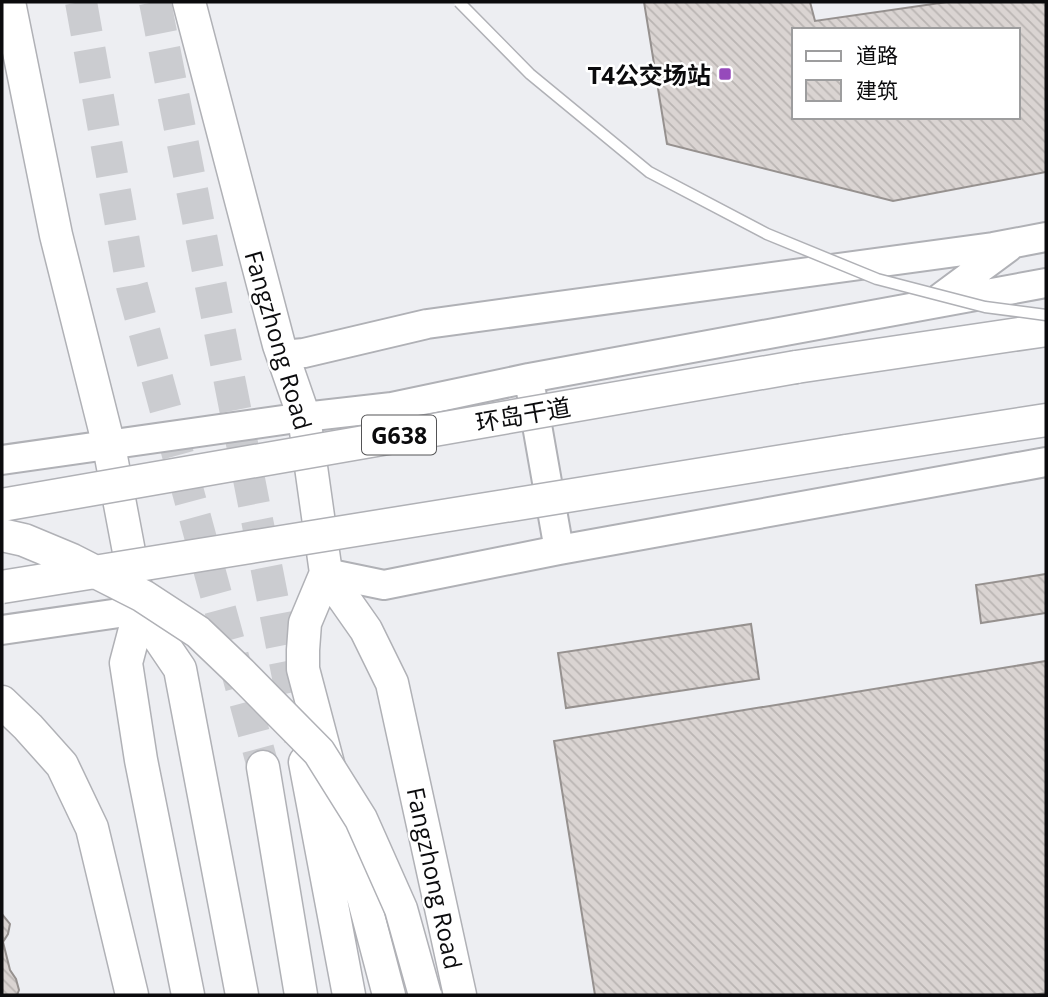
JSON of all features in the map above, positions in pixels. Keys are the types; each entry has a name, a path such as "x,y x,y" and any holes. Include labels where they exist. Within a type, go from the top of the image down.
{"highway":[{"path":"9,2 57,235 109,446 141,610 180,669 242,995"},
{"name":"Fangzhong Road","path":"189,2 282,355 304,417 326,573 366,630 392,683 460,995"},
{"name":"环岛干道","path":"2,505 796,367 1046,330"},
{"path":"2,587 1046,420"},
{"path":"2,535 24,540 72,560 143,596 198,632 319,752 361,820 401,909 425,995"},
{"path":"326,573 305,623 303,669 389,995"},
{"path":"141,610 126,663 141,760 188,995"},
{"path":"2,702 62,765 92,828 132,995"},
{"path":"305,762 349,995"},
{"path":"263,767 301,995"}],"main road":[{"path":"282,355 304,353 427,324 1014,244 1046,237"},
{"path":"930,304 1014,244"},
{"path":"2,460 392,407 529,378 1046,283"},
{"path":"529,378 559,550"},
{"path":"326,573 384,585 559,550 1046,462"},
{"path":"2,630 141,610"}],"lane":[{"path":"459,2 530,74 649,172 767,234 877,279 985,307 1046,315"}],"building":[{"name":"T4公交场站","path":"644,2 1046,2 1046,172 893,201 667,144"},
{"path":"810,2 947,2 815,21"},
{"path":"1046,574 1046,613 981,623 976,585"},
{"path":"751,624 759,679 566,708 558,653"},
{"path":"1046,661 1046,993 595,995 554,741"},
{"path":"2,914 10,924 3,942 10,970 19,990 17,995 2,995"}],"tunnel":[{"path":"81,2 132,286 263,767"},
{"path":"155,2 301,743"}],"place":[{"name":"T4公交场站","path":"725,74"}]}
